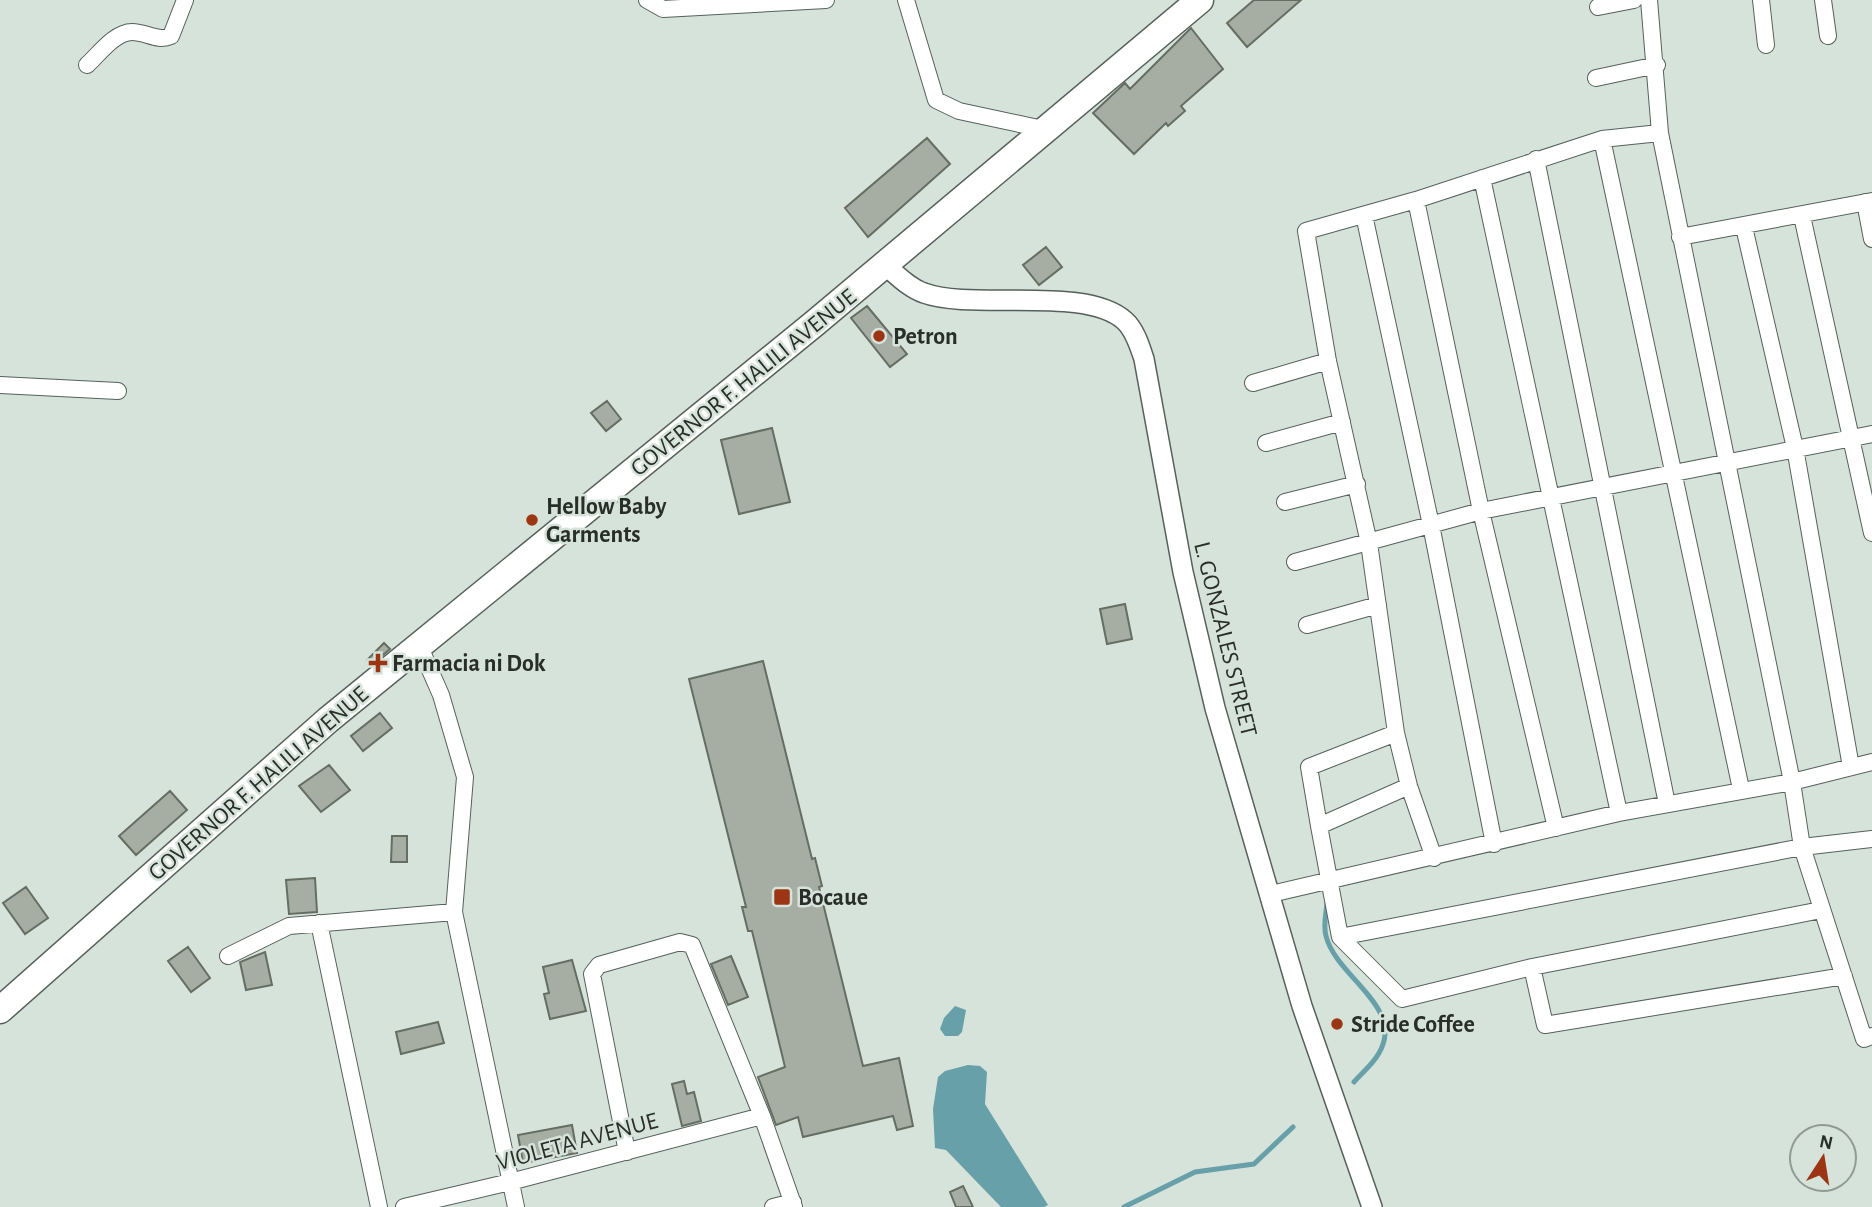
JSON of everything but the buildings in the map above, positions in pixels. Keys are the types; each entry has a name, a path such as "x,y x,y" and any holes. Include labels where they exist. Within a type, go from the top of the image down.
{"main road":[{"name":"GOVERNOR F. HALILI AVENUE","path":"0,1010 318,729 885,265 1043,129 1200,0"}],"street":[{"path":"87,65 118,36 132,32 163,40 171,36 185,0"},
{"path":"648,0 663,9 826,0"},
{"path":"906,0 936,100 958,111 1043,129"},
{"path":"1598,8 1634,0"},
{"path":"1649,0 1657,65 1660,134 1792,782 1802,847 1864,1039 1872,1036"},
{"path":"1761,0 1766,45"},
{"path":"1823,0 1828,36"},
{"path":"1596,79 1657,65"},
{"path":"1434,858 1409,786 1396,733 1369,543 1328,361 1306,231 1416,200 1602,139 1660,134"},
{"path":"1602,139 1741,789"},
{"path":"1536,159 1667,804"},
{"path":"1482,178 1619,813"},
{"path":"1416,200 1481,511 1556,828"},
{"path":"1680,237 1868,202 1872,239"},
{"path":"1364,215 1431,525 1494,844"},
{"path":"1802,216 1872,533"},
{"path":"1744,227 1795,448 1851,767"},
{"name":"L. GONZALES STREET","path":"885,265 914,289 949,299 1064,302 1100,309 1125,320 1137,339 1144,359 1180,559 1215,708 1302,1006 1372,1207"},
{"path":"1253,383 1328,361"},
{"path":"0,386 118,391"},
{"path":"1266,443 1342,422"},
{"path":"1295,562 1481,511 1872,434"},
{"path":"1285,502 1357,484"},
{"path":"1307,625 1378,605"},
{"path":"419,645 442,695 466,777 454,912 516,1207"},
{"path":"1396,733 1309,767 1340,937 1402,999 1532,967 1821,910"},
{"path":"1271,894 1619,813 1741,789 1792,782 1872,762"},
{"path":"1319,826 1409,786"},
{"path":"1340,937 1802,847 1871,843"},
{"path":"228,956 289,926 454,912"},
{"path":"319,923 379,1207"},
{"path":"627,1152 592,974 598,965 680,942 692,945 762,1116 794,1205 773,1207"},
{"path":"1532,967 1545,1025 1843,976"},
{"name":"VIOLETA AVENUE","path":"412,1206 762,1116"}],"water":[{"path":"955,1006 966,1010 962,1032 958,1036 945,1036 940,1029 944,1018"},
{"path":"968,1065 980,1066 987,1072 985,1104 1048,1205 1001,1207 946,1150 935,1148 933,1109 938,1077 945,1071"}],"waterway":[{"path":"1327,903 1325,932 1332,951 1377,1007 1384,1021 1385,1036 1379,1053 1354,1082"},
{"path":"1124,1207 1195,1172 1254,1164 1293,1127"}],"place":[{"name":"Petron","path":"879,336"},
{"name":"Hellow Baby Garments","path":"532,520"},
{"name":"Farmacia ni Dok","path":"378,663"},
{"name":"Bocaue","path":"782,897"},
{"name":"Stride Coffee","path":"1337,1024"}]}
